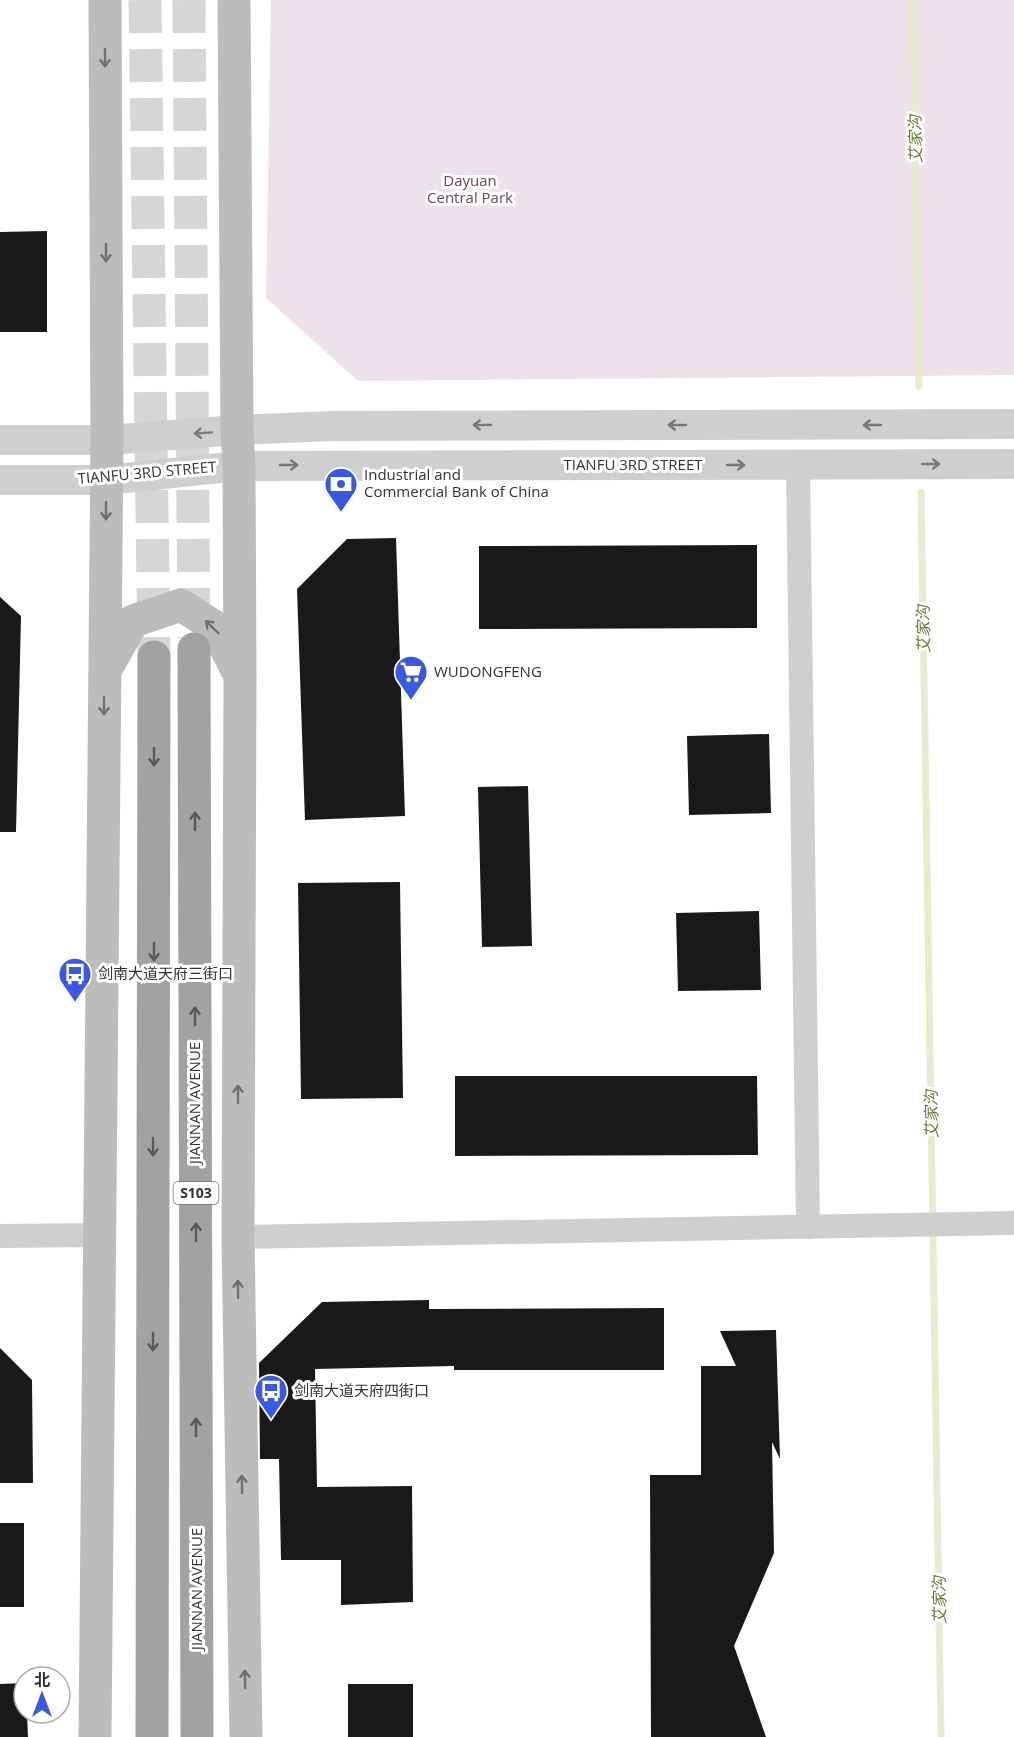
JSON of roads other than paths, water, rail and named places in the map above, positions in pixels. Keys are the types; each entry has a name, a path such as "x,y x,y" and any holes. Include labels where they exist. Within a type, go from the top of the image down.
{"highway":[{"name":"JIANNAN AVENUE","path":"194,649 197,1737"},
{"name":"S103","path":"152,1737 154,657"}],"main road":[{"path":"95,1737 107,440 105,0"},
{"path":"234,0 237,430 240,466 238,1237 246,1737"},
{"path":"105,671 133,621 181,605 215,627 240,677"}],"street":[{"path":"0,440 107,440 237,430 333,426 1014,424"},
{"name":"TIANFU 3RD STREET","path":"0,480 106,480 240,466 1014,464"},
{"path":"798,465 808,1227"},
{"path":"238,1237 1014,1223"},
{"path":"0,1236 100,1235"}],"waterway":[{"name":"艾家沟","path":"913,0 919,386"},
{"name":"艾家沟","path":"921,492 941,1737"}],"tunnel":[{"path":"145,0 154,657"},
{"path":"189,0 194,638"}],"place":[{"name":"Industrial and Commercial Bank of China","path":"341,513"},
{"name":"WUDONGFENG","path":"411,701"},
{"name":"剑南大道天府三街口","path":"75,1003"},
{"name":"剑南大道天府四街口","path":"271,1420"}],"park label":[{"name":"Dayuan Central Park","path":"470,190"}]}
